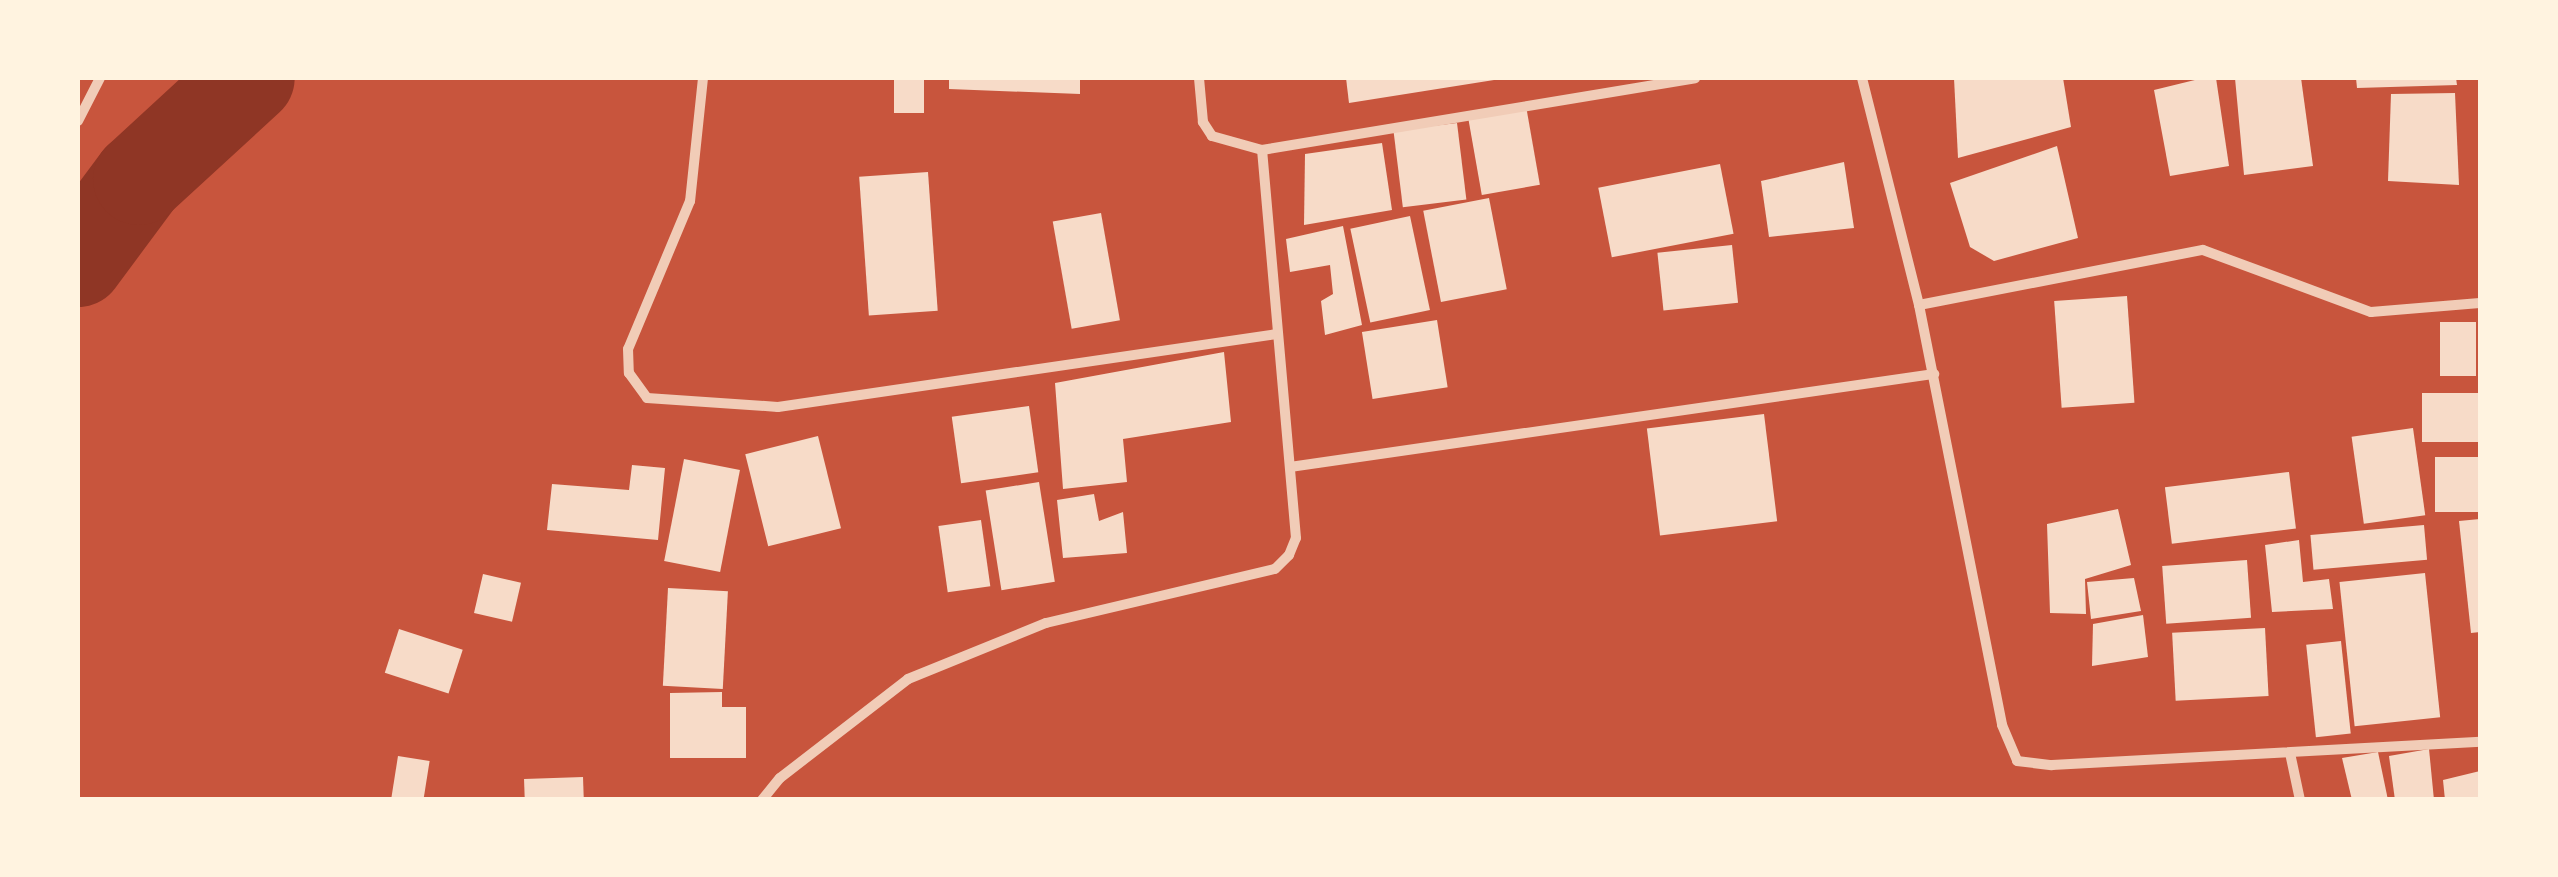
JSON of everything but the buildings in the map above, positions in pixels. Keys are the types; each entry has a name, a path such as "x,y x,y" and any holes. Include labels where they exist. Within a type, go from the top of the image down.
{"street":[{"path":"78,120 100,78"},
{"path":"703,78 690,200 628,349 628,373 647,398 778,408 1277,334"},
{"path":"1199,78 1203,122 1212,136 1262,150 1696,78"},
{"path":"1862,78 1934,374 2002,725 2016,761 2052,765 2480,742"},
{"path":"762,800 780,778 908,679 1046,623 1274,569 1296,538 1262,150"},
{"path":"1919,305 2203,250 2371,312 2480,302"},
{"path":"1290,467 1934,374"},
{"path":"2290,753 2300,800"}],"waterway":[{"path":"78,261 139,179 249,78"}]}
